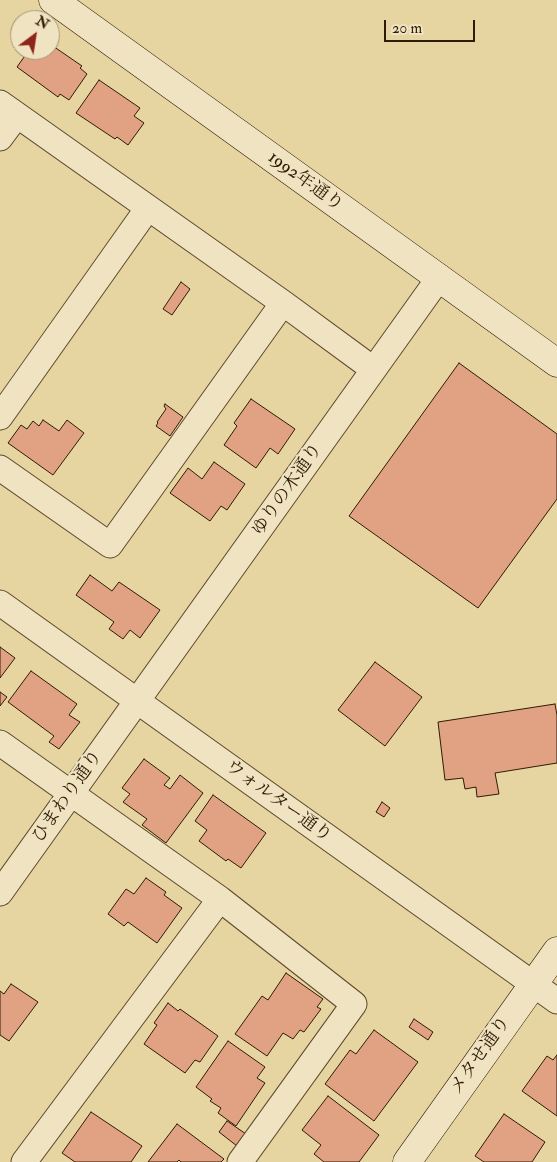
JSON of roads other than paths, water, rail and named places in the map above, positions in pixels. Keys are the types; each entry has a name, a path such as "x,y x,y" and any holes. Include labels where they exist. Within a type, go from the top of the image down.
{"street":[{"name":"1992年通り","path":"53,0 557,363"},
{"path":"0,138 8,109 282,303 373,370"},
{"path":"0,417 148,208"},
{"name":"ゆりの木通り","path":"137,701 438,278"},
{"path":"0,468 110,544 282,303"},
{"name":"ウォルター通り","path":"0,603 557,1001"},
{"name":"ひまわり通り","path":"0,893 137,701"},
{"path":"0,743 220,899 354,1004 240,1162"},
{"path":"24,1162 220,899"},
{"name":"メタせ通り","path":"406,1162 557,951"}]}
